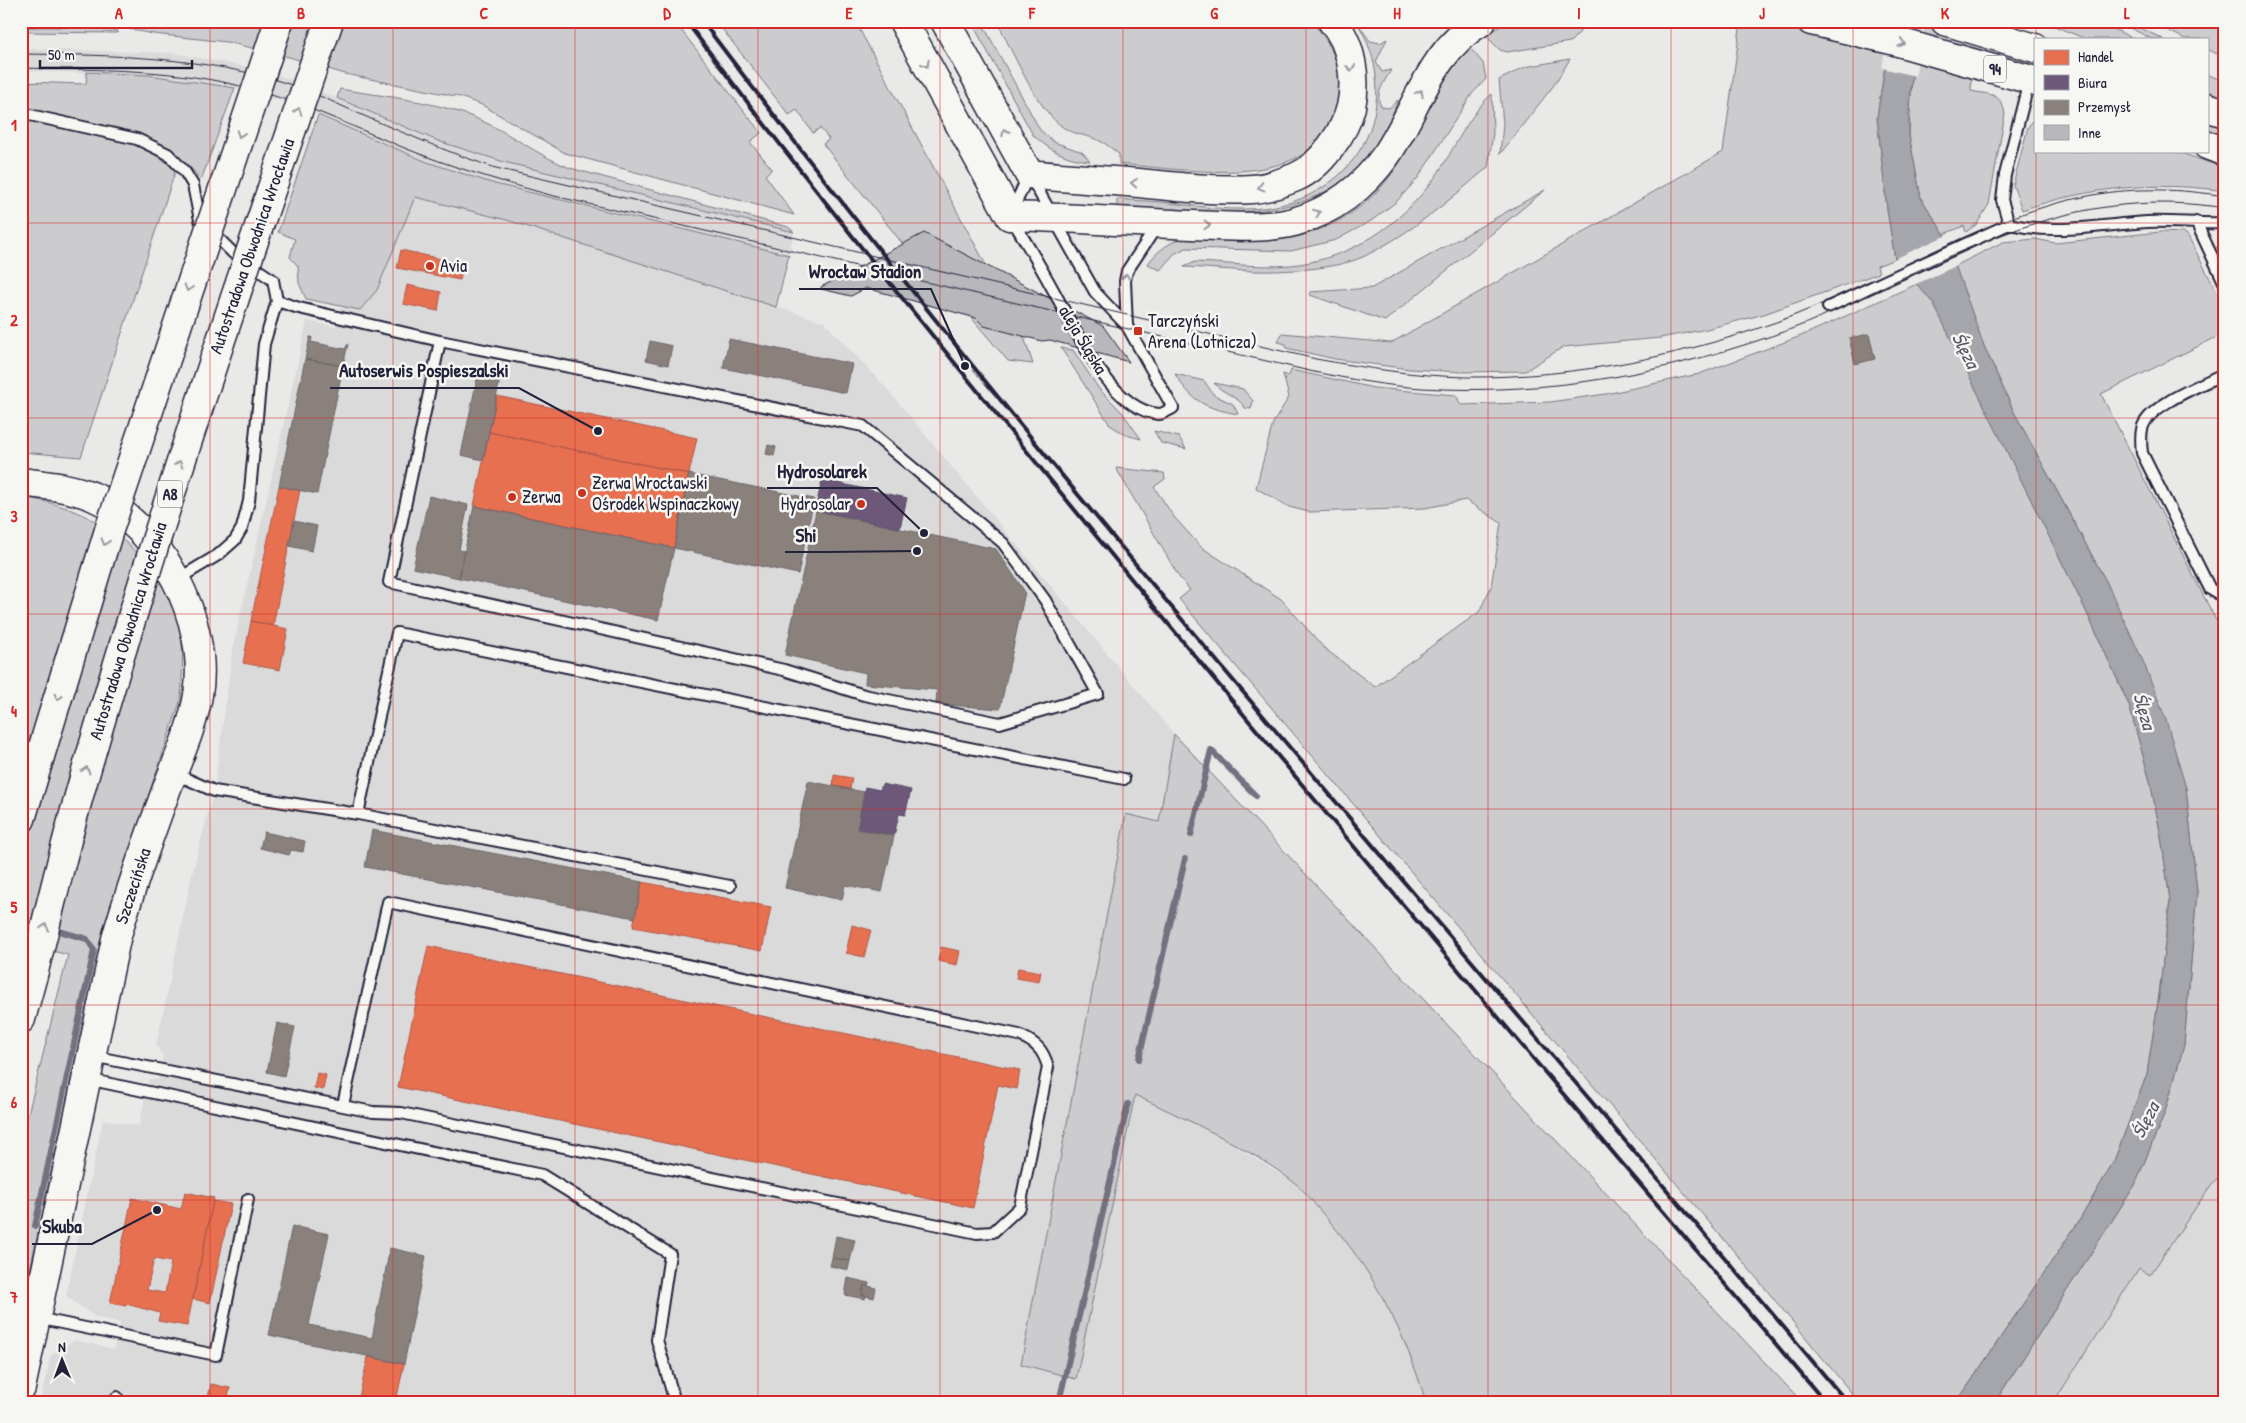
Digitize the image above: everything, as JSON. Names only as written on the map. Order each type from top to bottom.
[{"type":"main road","points":[[21,819],[112,520],[279,21]]},
{"type":"main road","name":"Autostradowa Obwodnica Wrocławia","points":[[21,1019],[81,786],[167,503],[223,330],[329,21]]},
{"type":"main road","name":"aleja Śląska","points":[[903,21],[1010,216]]},
{"type":"main road","name":"aleja Śląska","points":[[945,21],[1029,174]]},
{"type":"main road","points":[[1029,174],[1183,188],[1254,189],[1298,176],[1320,159],[1340,137],[1354,94],[1351,61],[1339,31],[1332,21]]},
{"type":"main road","points":[[1010,216],[1159,224],[1270,226],[1294,222],[1329,208],[1352,193],[1377,168],[1390,149],[1432,71],[1444,53],[1467,30],[1482,21]]},
{"type":"main road","name":"94","points":[[1811,21],[1854,30],[2032,80]]},
{"type":"main road","name":"94","points":[[1953,23],[2034,48]]},
{"type":"main road","points":[[2208,107],[2225,113]]},
{"type":"main road","points":[[2208,145],[2225,152]]},
{"type":"main road","name":"Szczecińska","points":[[21,482],[55,486],[91,496],[110,506],[134,525],[155,548],[177,579],[194,625],[199,666],[198,694],[194,710],[131,885],[116,939],[21,1388]]},
{"type":"lane","points":[[2009,224],[2002,200],[2005,175],[2032,80]]},
{"type":"lane","points":[[21,113],[137,139],[168,154],[185,172],[193,185],[200,220],[234,252],[273,280],[277,301],[264,344],[249,501],[242,528],[235,540],[218,555],[177,579]]},
{"type":"lane","points":[[1010,216],[1029,174]]},
{"type":"lane","name":"aleja Śląska","points":[[1010,216],[1091,358],[1111,385],[1128,400],[1145,411],[1161,414],[1173,408],[1127,326],[1095,292],[1029,174]]},
{"type":"lane","points":[[2196,222],[2225,284]]},
{"type":"lane","points":[[1828,307],[2009,224],[2034,229],[2065,230],[2119,224],[2225,223]]},
{"type":"lane","points":[[1127,326],[1125,281],[1127,271],[1159,224]]},
{"type":"lane","points":[[277,301],[299,308],[440,341],[863,426],[1003,543],[1045,600],[1098,694],[1000,723],[864,695],[784,670],[389,582],[440,341]]},
{"type":"lane","points":[[2225,373],[2160,406],[2143,425],[2141,436],[2142,453],[2210,589],[2225,598]]},
{"type":"lane","points":[[358,814],[397,633],[1124,779]]},
{"type":"lane","points":[[172,775],[187,778],[214,791],[358,814],[730,886]]},
{"type":"lane","points":[[88,1067],[343,1105],[373,1112],[401,1113],[977,1233],[993,1232],[1020,1207],[1048,1067],[1044,1054],[1037,1044],[1019,1035],[388,902],[343,1105]]},
{"type":"lane","points":[[88,1067],[542,1175],[670,1254],[657,1340],[675,1402]]},
{"type":"lane","points":[[36,1318],[216,1355],[248,1199]]},
{"type":"shaded area","points":[[90,21],[674,21],[761,133],[750,142],[772,169],[765,175],[794,215],[565,153],[482,105],[460,97],[345,74],[289,57],[227,42],[153,34]]},
{"type":"shaded area","points":[[716,21],[855,21],[1023,334],[1033,364],[1008,361],[970,316],[958,313],[823,144],[829,139],[820,128],[813,133],[797,110],[789,115]]},
{"type":"shaded area","points":[[971,21],[981,21],[1040,130],[1054,142],[1082,152],[1090,161],[1059,153],[1046,146],[1033,135]]},
{"type":"shaded area","points":[[997,21],[1311,21],[1325,39],[1335,59],[1340,80],[1338,104],[1326,133],[1305,153],[1278,165],[1246,170],[1213,171],[1179,170],[1119,164],[1119,154],[1108,145],[1064,128],[1044,108],[1026,79]]},
{"type":"shaded area","points":[[1356,21],[1370,41],[1380,43],[1387,39],[1376,62],[1382,72],[1391,70],[1381,88],[1379,98],[1382,107],[1389,108],[1398,100],[1377,144],[1350,175],[1318,195],[1283,207],[1244,212],[1202,212],[1117,207],[1117,199],[1221,208],[1261,208],[1281,205],[1300,199],[1319,190],[1337,177],[1363,146],[1372,123],[1377,97],[1377,84],[1372,58],[1363,33]]},
{"type":"shaded area","points":[[1508,21],[1582,21],[1580,32],[1570,42],[1507,52],[1500,50],[1486,36]]},
{"type":"shaded area","points":[[1741,21],[1892,21],[1877,117],[1887,209],[1895,259],[1877,266],[1879,273],[1764,314],[1707,329],[1660,338],[1563,347],[1525,371],[1462,372],[1409,369],[1335,359],[1286,348],[1286,344],[1278,342],[1282,333],[1391,343],[1723,152]]},
{"type":"shaded area","points":[[1924,21],[1975,21],[1974,45],[2034,63],[2034,67],[1973,48],[1971,91],[1993,95],[2000,101],[2005,114],[1989,204],[1977,224],[1966,232],[1964,226],[1944,234],[1921,198],[1909,135],[1912,76]]},
{"type":"shaded area","points":[[2042,21],[2098,21],[2132,38],[2084,38]]},
{"type":"shaded area","points":[[2116,21],[2126,21],[2161,38],[2150,38]]},
{"type":"shaded area","points":[[2149,21],[2205,21],[2225,31],[2225,58],[2208,50],[2208,38],[2183,38]]},
{"type":"shaded area","points":[[2205,21],[2225,21],[2225,31]]},
{"type":"shaded area","points":[[21,27],[82,27],[118,31],[118,33],[21,32]]},
{"type":"shaded area","points":[[1470,48],[1483,63],[1486,79],[1472,94],[1418,178],[1396,202],[1371,221],[1336,240],[1291,251],[1186,248],[1174,254],[1160,270],[1148,264],[1154,256],[1177,240],[1188,238],[1248,241],[1285,239],[1321,229],[1341,220],[1373,196],[1398,166],[1446,78]]},
{"type":"shaded area","points":[[21,49],[173,53],[258,69],[293,80],[438,141],[504,162],[794,232],[789,255],[495,184],[427,162],[325,117],[284,102],[235,88],[149,75],[21,71]]},
{"type":"shaded area","points":[[1570,59],[1554,85],[1500,154],[1503,124],[1499,80],[1525,67]]},
{"type":"shaded area","points":[[87,72],[149,75],[235,88],[201,180],[184,161],[164,147],[142,137],[95,123],[21,108],[21,82],[86,84]]},
{"type":"shaded area","points":[[2208,74],[2225,82],[2225,99],[2208,92]]},
{"type":"shaded area","points":[[340,89],[412,100],[465,114],[482,121],[548,158],[570,168],[788,227],[794,232],[504,162],[438,141],[337,98]]},
{"type":"shaded area","points":[[1492,94],[1493,133],[1488,167],[1430,215],[1382,247],[1355,260],[1309,269],[1264,271],[1184,267],[1195,262],[1267,266],[1291,265],[1334,255],[1373,237],[1407,210],[1422,194],[1442,167],[1484,101]]},
{"type":"shaded area","points":[[318,115],[427,162],[495,184],[789,255],[776,307],[507,220],[415,197],[377,290],[360,310],[306,299],[299,283],[298,266],[290,257],[295,239],[278,232]]},
{"type":"shaded area","points":[[21,119],[141,145],[176,169],[81,457],[21,452]]},
{"type":"shaded area","points":[[2034,119],[2034,152],[2178,152],[2225,168],[2225,191],[2173,187],[2122,188],[2072,196],[2022,210],[2013,185],[2028,127]]},
{"type":"shaded area","points":[[2208,121],[2225,127],[2225,138],[2208,130]]},
{"type":"shaded area","points":[[372,186],[507,220],[824,322],[888,390],[1174,734],[1159,822],[1126,815],[1021,1364],[1076,1379],[1135,1095],[1213,1132],[1296,1184],[1339,1232],[1371,1276],[1395,1318],[1415,1366],[1426,1402],[40,1402],[51,1355],[75,1340],[114,1349],[120,1323],[95,1317],[66,1296],[103,1119],[139,1126],[149,1079],[158,1079],[163,1056],[156,1046],[193,870],[214,791],[233,647],[307,321],[336,327],[340,309],[343,308]]},
{"type":"shaded area","points":[[1545,190],[1385,321],[1310,295],[1310,292],[1372,288]]},
{"type":"shaded area","points":[[2160,232],[2185,233],[2188,236],[2225,308],[2225,333],[2101,394],[2225,638],[2225,1170],[2211,1185],[2150,1275],[2139,1268],[2054,1402],[1995,1402],[2135,1185],[2165,1112],[2184,1045],[2197,891],[2186,788],[2107,583],[2015,414],[1984,346],[1955,266],[2003,242],[2035,239],[2055,243]]},
{"type":"shaded area","points":[[2225,235],[2225,266],[2218,250],[2218,236]]},
{"type":"shaded area","points":[[1917,284],[1933,303],[1958,351],[2086,611],[2129,705],[2150,781],[2161,836],[2170,900],[2159,995],[2147,1074],[2114,1161],[2079,1221],[1957,1402],[1859,1402],[1749,1269],[1179,599],[1190,590],[1179,577],[1116,468],[1164,473],[1165,479],[1154,487],[1174,517],[1201,547],[1281,599],[1324,648],[1375,687],[1479,612],[1491,587],[1501,523],[1466,500],[1425,508],[1309,512],[1289,507],[1256,488],[1273,423],[1289,397],[1283,374],[1289,376],[1291,370],[1374,388],[1456,395],[1461,405],[1550,402],[1606,394],[1699,374],[1801,336]]},
{"type":"shaded area","points":[[1061,348],[1073,350],[1099,389],[1122,412],[1141,439],[1126,435],[1110,425]]},
{"type":"shaded area","points":[[1175,374],[1204,381],[1214,395],[1233,404],[1238,414],[1201,403],[1188,392]]},
{"type":"shaded area","points":[[1214,383],[1243,389],[1253,401],[1251,409],[1245,408],[1238,400]]},
{"type":"shaded area","points":[[1154,431],[1179,437],[1186,449],[1161,443]]},
{"type":"shaded area","points":[[21,497],[49,502],[100,524],[123,540],[144,560],[160,582],[173,607],[181,635],[183,659],[181,699],[117,890],[96,963],[21,1312],[21,1142],[68,955],[21,943]]},
{"type":"shaded area","points":[[1174,734],[1802,1402],[1426,1402],[1408,1351],[1372,1279],[1341,1235],[1302,1190],[1277,1170],[1238,1146],[1135,1095],[1076,1379],[1021,1364],[1126,814],[1159,822]]},
{"type":"shaded area","points":[[2225,1150],[2225,1402],[2054,1402],[2139,1268]]},
{"type":"water","name":"Ślęza","points":[[1892,21],[1924,21],[1912,76],[1909,114],[1909,135],[1921,198],[1944,234],[1984,346],[2015,414],[2107,583],[2143,661],[2166,720],[2186,788],[2197,891],[2184,1045],[2165,1112],[2135,1185],[1995,1402],[1957,1402],[2079,1221],[2114,1161],[2147,1074],[2159,995],[2170,900],[2161,836],[2150,781],[2129,705],[2086,611],[1933,303],[1895,259],[1887,209],[1877,117]]},
{"type":"pier","points":[[1890,21],[1926,21],[1915,76],[1882,68]]},
{"type":"pier","points":[[1947,235],[1958,265],[1914,285],[1892,260]]},
{"type":"building: Handel","name":"Avia","points":[[401,250],[464,264],[460,280],[397,268]]},
{"type":"building: Handel","points":[[407,285],[441,292],[438,311],[403,304]]},
{"type":"building: Handel","points":[[497,396],[697,438],[689,474],[489,432]]},
{"type":"building: Handel","points":[[489,432],[689,474],[674,548],[474,506]]},
{"type":"building: Handel","points":[[279,486],[300,490],[273,626],[251,621]]},
{"type":"building: Handel","points":[[251,621],[288,629],[280,670],[243,663]]},
{"type":"building: Handel","points":[[834,775],[852,778],[850,789],[833,786]]},
{"type":"building: Handel","points":[[642,882],[771,907],[762,951],[633,927]]},
{"type":"building: Handel","points":[[852,925],[871,930],[864,957],[846,953]]},
{"type":"building: Handel","points":[[428,946],[1020,1070],[1017,1089],[998,1085],[973,1208],[398,1087]]},
{"type":"building: Handel","points":[[941,947],[960,951],[957,965],[938,961]]},
{"type":"building: Handel","points":[[1018,968],[1041,972],[1039,982],[1016,978]]},
{"type":"building: Handel","points":[[317,1073],[326,1075],[323,1090],[314,1088]]},
{"type":"building: Handel","points":[[185,1192],[214,1198],[187,1326],[158,1321],[160,1313],[126,1304],[126,1306],[110,1303],[132,1198],[181,1209]],"holes":[[[154,1259],[171,1262],[165,1293],[147,1290]]]},
{"type":"building: Handel","points":[[213,1201],[231,1204],[210,1303],[193,1299]]},
{"type":"building: Handel","points":[[368,1357],[404,1364],[396,1402],[358,1402]]},
{"type":"building: Handel","points":[[211,1384],[230,1388],[227,1402],[207,1402]]},
{"type":"building: Biura","name":"Hydrosolar","points":[[823,476],[834,478],[833,482],[907,498],[900,528],[815,510]]},
{"type":"building: Biura","points":[[882,784],[911,790],[905,815],[899,814],[894,836],[857,829],[865,787],[880,790]]},
{"type":"building: Przemysł","points":[[1869,334],[1875,359],[1855,364],[1849,338]]},
{"type":"building: Przemysł","points":[[310,337],[312,337],[311,342],[345,349],[348,344],[343,366],[305,359]]},
{"type":"building: Przemysł","points":[[729,339],[852,364],[846,393],[723,368]]},
{"type":"building: Przemysł","points":[[650,341],[672,346],[668,365],[646,360]]},
{"type":"building: Przemysł","points":[[305,359],[343,366],[317,494],[279,486]]},
{"type":"building: Przemysł","points":[[478,374],[500,379],[483,460],[461,455]]},
{"type":"building: Przemysł","points":[[768,445],[776,447],[774,456],[766,454]]},
{"type":"building: Przemysł","points":[[689,474],[814,499],[798,574],[674,548]]},
{"type":"building: Przemysł","points":[[429,496],[468,505],[459,550],[465,551],[459,578],[413,568]]},
{"type":"building: Przemysł","points":[[474,506],[674,548],[658,620],[459,578]]},
{"type":"building: Przemysł","points":[[816,511],[996,549],[1025,592],[1000,709],[936,704],[937,690],[865,684],[866,673],[785,655]]},
{"type":"building: Przemysł","points":[[294,521],[317,526],[312,551],[289,546]]},
{"type":"building: Przemysł","points":[[808,781],[864,792],[857,829],[894,836],[882,892],[845,885],[842,900],[785,888]]},
{"type":"building: Przemysł","points":[[372,830],[642,882],[635,918],[365,867]]},
{"type":"building: Przemysł","points":[[264,832],[305,841],[303,852],[291,850],[289,855],[260,848]]},
{"type":"building: Przemysł","points":[[277,1023],[295,1027],[284,1076],[267,1072]]},
{"type":"building: Przemysł","points":[[292,1226],[329,1234],[309,1325],[372,1338],[390,1248],[426,1256],[404,1364],[269,1335]]},
{"type":"building: Przemysł","points":[[836,1236],[855,1240],[850,1261],[832,1258]]},
{"type":"building: Przemysł","points":[[832,1258],[850,1261],[848,1270],[830,1266]]},
{"type":"building: Przemysł","points":[[848,1278],[869,1283],[868,1286],[864,1285],[862,1295],[866,1296],[865,1299],[845,1295]]},
{"type":"building: Przemysł","points":[[864,1285],[876,1288],[874,1298],[862,1295]]},
{"type":"building: Inne","points":[[23,23],[35,23],[35,26],[22,26]]},
{"type":"building: Inne","points":[[924,233],[1103,326],[1129,362],[1050,340],[1042,341],[984,326],[976,318],[866,288],[851,296],[821,289],[821,287]]},
{"type":"waterway","points":[[1191,835],[1211,750],[1256,796]]},
{"type":"waterway","points":[[1139,1059],[1185,859]]},
{"type":"waterway","points":[[21,921],[39,926]]},
{"type":"waterway","points":[[35,1226],[94,950],[87,939],[52,929]]},
{"type":"waterway","points":[[1059,1402],[1128,1104]]},
{"type":"tram line","points":[[21,54],[158,59],[225,68],[259,75],[321,96],[432,144],[496,168],[1316,359],[1428,375],[1466,377],[1550,373],[1633,361],[1674,352],[1715,342],[1795,315],[1978,231],[2054,204],[2109,192],[2142,190],[2175,190],[2225,196]]},
{"type":"tram line","points":[[21,68],[183,75],[236,85],[279,97],[439,161],[550,195],[1314,372],[1354,380],[1422,388],[1470,390],[1517,388],[1611,378],[1657,368],[1749,344],[1794,328],[1971,247],[2011,231],[2051,219],[2092,209],[2134,204],[2178,203],[2225,208]]},
{"type":"railway","points":[[686,21],[777,141],[871,259],[1155,608],[1825,1402]]},
{"type":"railway","points":[[702,21],[839,199],[1121,547],[1265,719],[1847,1402]]},
{"type":"place","name":"Avia","points":[[430,266]]},
{"type":"place","name":"Tarczyński Arena (Lotnicza)","points":[[1138,331]]},
{"type":"place","name":"Wrocław Stadion","points":[[965,366]]},
{"type":"place","name":"Autoserwis Pospieszalski","points":[[598,431]]},
{"type":"place","name":"Zerwa Wrocławski Ośrodek Wspinaczkowy","points":[[582,493]]},
{"type":"place","name":"Zerwa","points":[[512,497]]},
{"type":"place","name":"Hydrosolar","points":[[861,504]]},
{"type":"place","name":"Hydrosolarek","points":[[924,533]]},
{"type":"place","name":"Shi","points":[[917,551]]},
{"type":"place","name":"Skuba","points":[[157,1210]]}]
